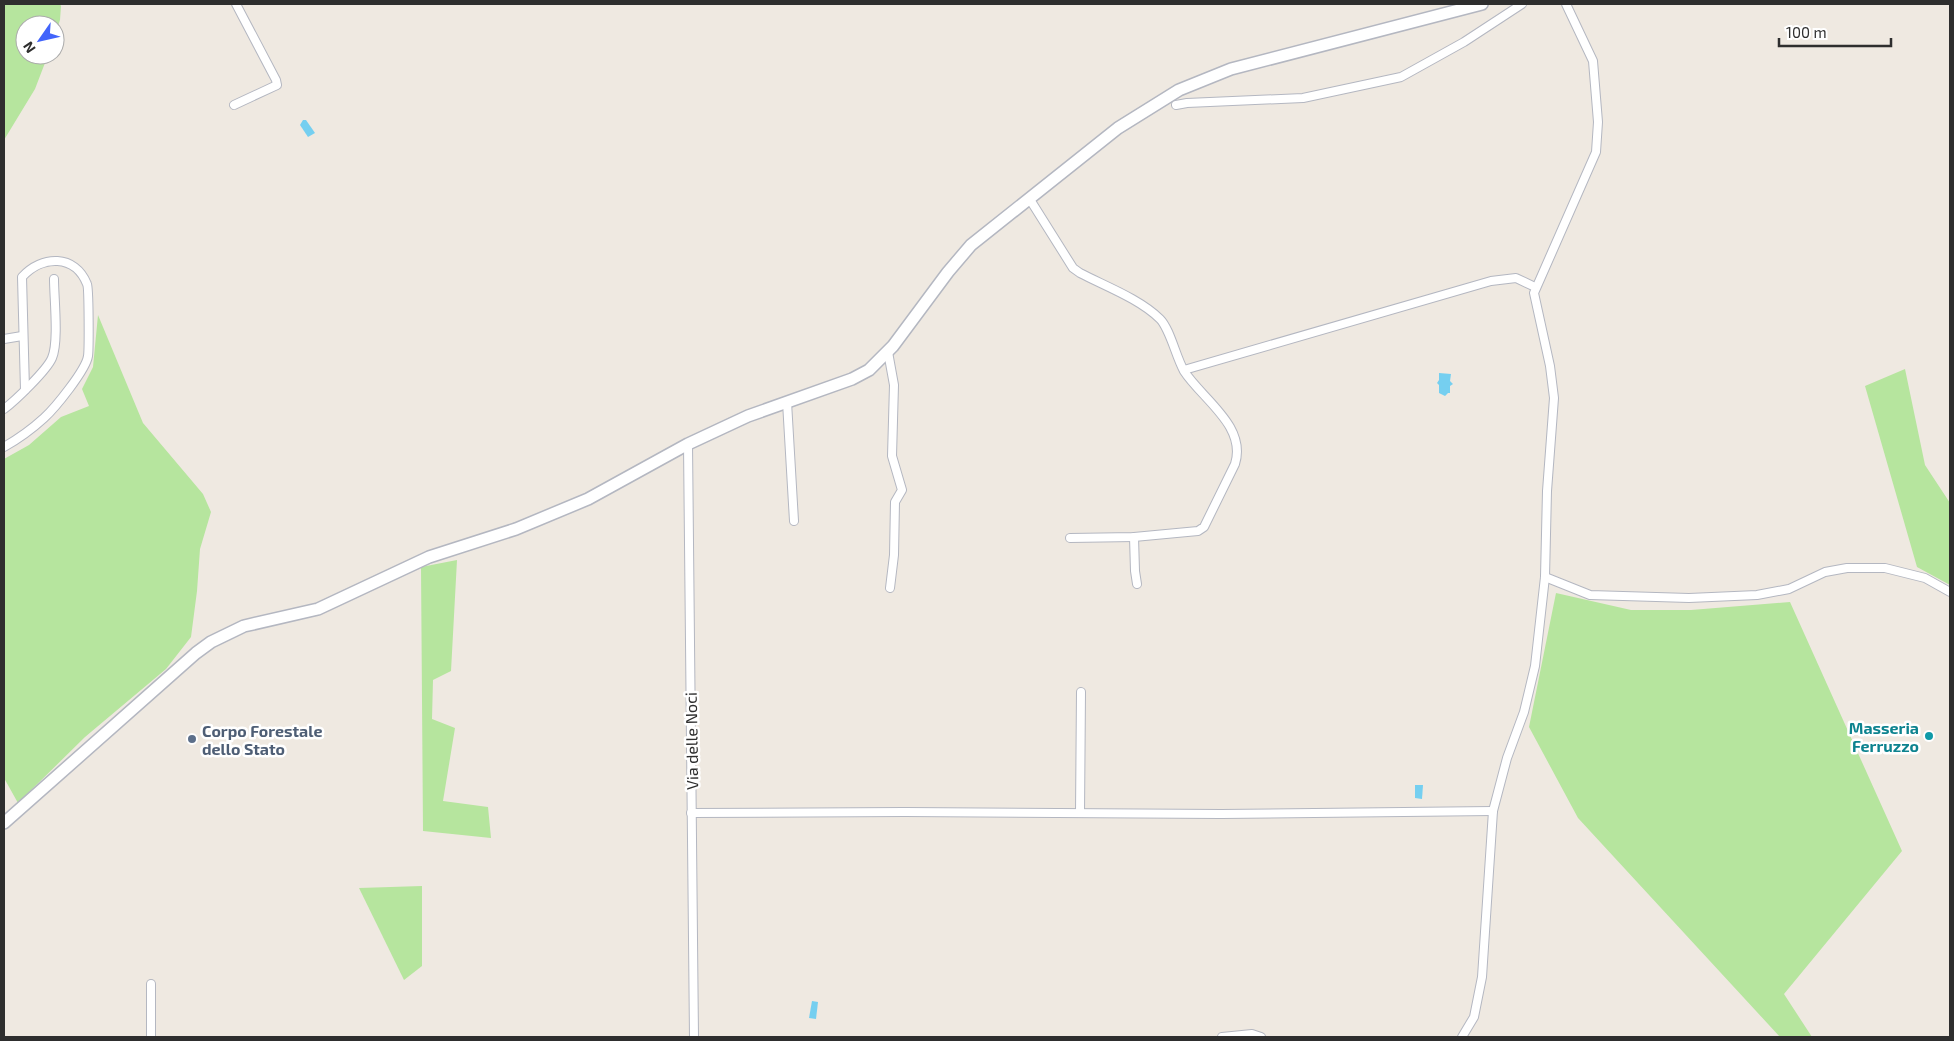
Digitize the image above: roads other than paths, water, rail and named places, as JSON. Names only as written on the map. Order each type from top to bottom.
[{"type":"main road","points":[[4,823],[89,746],[211,642],[244,626],[318,608],[429,557],[516,528],[588,499],[688,444],[748,416],[852,379],[869,370],[888,352],[971,245],[1118,128],[1179,90],[1231,68],[1482,4]]},
{"type":"street","points":[[234,105],[277,85],[236,4]]},
{"type":"street","points":[[1176,106],[1187,103],[1303,98],[1401,77],[1464,42],[1522,4]]},
{"type":"street","points":[[1462,1037],[1474,1017],[1482,977],[1493,811],[1507,758],[1524,712],[1534,666],[1545,577],[1554,398],[1550,366],[1534,293],[1596,152],[1598,122],[1593,61],[1566,4]]},
{"type":"street","points":[[1179,90],[1187,103]]},
{"type":"street","points":[[1029,198],[1073,268],[1145,306],[1161,320],[1184,370],[1228,424],[1238,443],[1238,455],[1204,527],[1198,531],[1134,537],[1070,538]]},
{"type":"street","points":[[4,447],[19,438],[45,417],[78,377],[88,358],[88,285],[76,268],[61,261],[47,261],[30,268],[22,277],[22,336],[25,390]]},
{"type":"street","points":[[1184,370],[1491,280],[1516,278],[1536,287]]},
{"type":"street","points":[[4,408],[25,390],[52,358],[55,337],[54,279]]},
{"type":"street","points":[[4,339],[22,336]]},
{"type":"street","points":[[888,352],[894,385],[892,456],[902,490],[895,502],[894,508],[894,555],[890,588]]},
{"type":"street","points":[[787,402],[794,522]]},
{"type":"street","name":"Via delle Noci","points":[[688,444],[694,1037]]},
{"type":"street","points":[[1134,537],[1137,584]]},
{"type":"street","points":[[1545,577],[1590,595],[1689,598],[1757,595],[1789,588],[1824,572],[1847,568],[1885,568],[1925,578],[1950,592]]},
{"type":"street","points":[[1080,813],[1081,692]]},
{"type":"street","points":[[691,813],[1221,814],[1493,811]]},
{"type":"street","points":[[151,984],[151,1037]]},
{"type":"street","points":[[1222,1037],[1252,1034],[1261,1037]]},
{"type":"water","points":[[303,120],[306,120],[315,133],[308,137],[300,125]]},
{"type":"water","points":[[1439,373],[1451,374],[1450,381],[1453,384],[1450,386],[1450,393],[1445,396],[1439,393],[1439,385],[1437,383]]},
{"type":"water","points":[[1415,785],[1423,785],[1422,799],[1415,798]]},
{"type":"water","points":[[812,1001],[818,1002],[816,1019],[809,1018]]},
{"type":"place","name":"Masseria Ferruzzo","points":[[1929,736]]},
{"type":"place","name":"Corpo Forestale dello Stato","points":[[192,739]]}]
